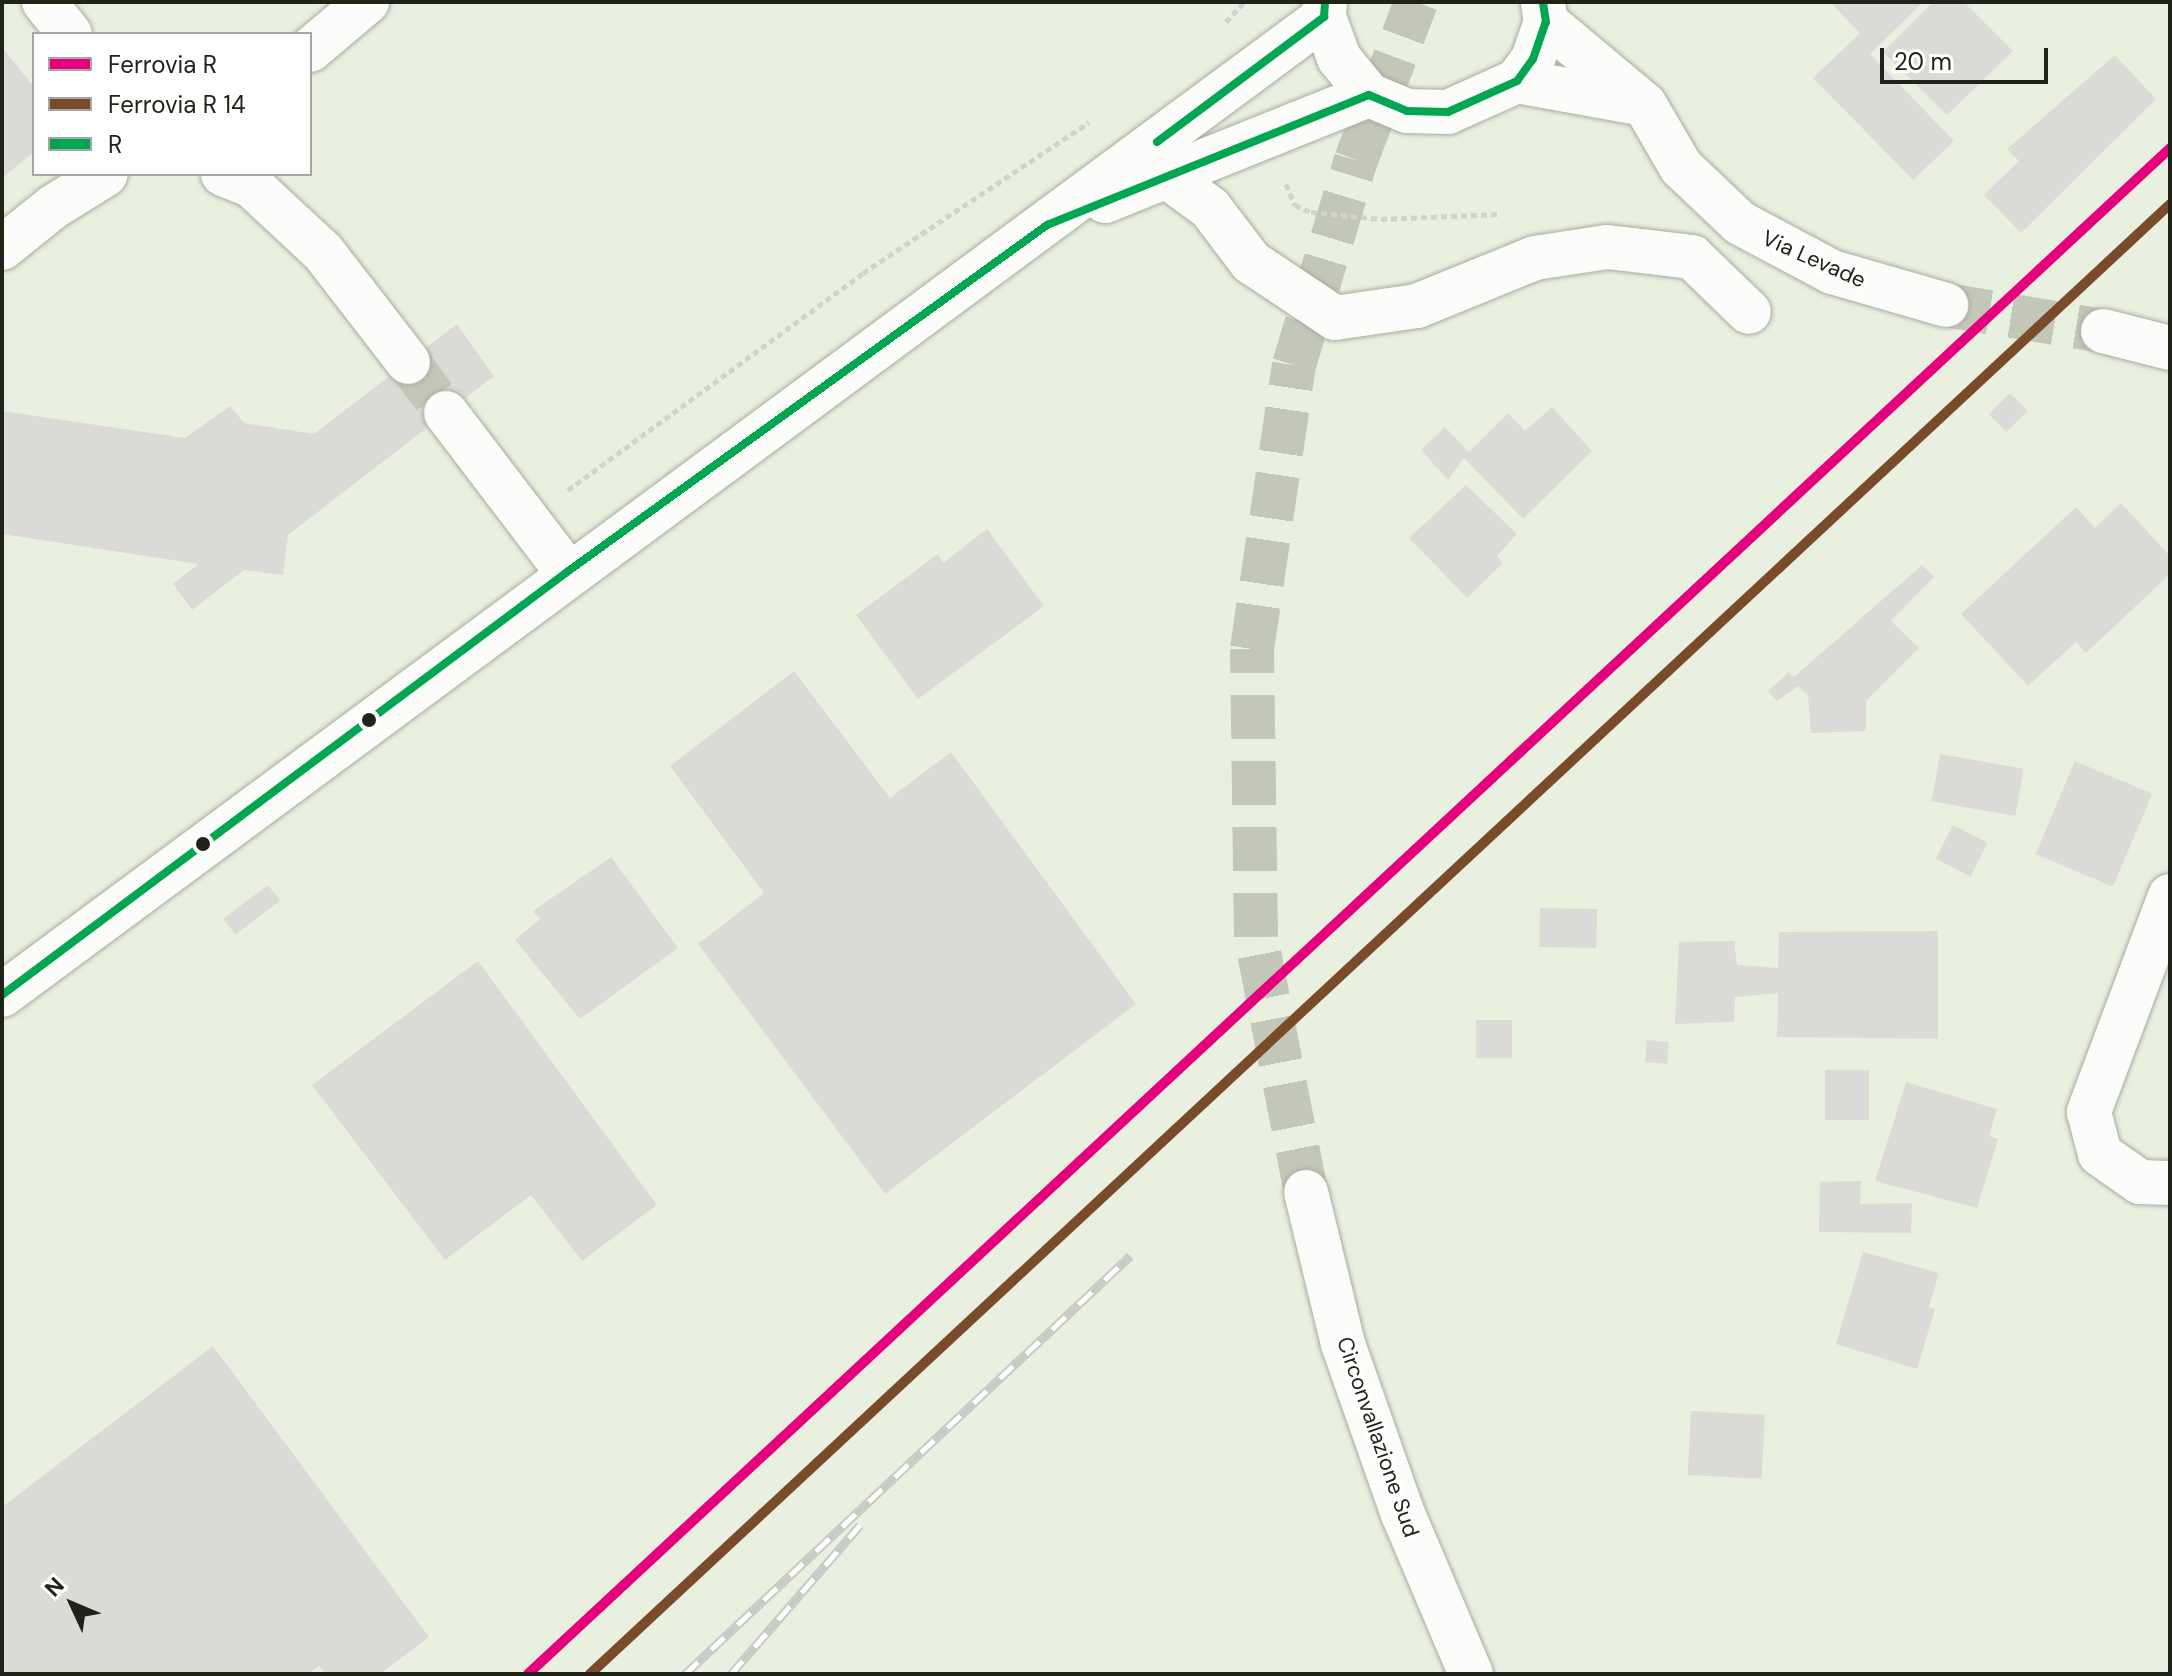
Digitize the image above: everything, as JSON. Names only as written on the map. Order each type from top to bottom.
[{"type":"main road","points":[[44,2],[68,32]]},
{"type":"main road","points":[[312,48],[367,2]]},
{"type":"main road","points":[[2,995],[567,572],[1047,225],[1325,10],[1339,58],[1369,95],[1407,111],[1448,112],[1517,81],[1533,59],[1545,12]]},
{"type":"main road","name":"Via Levade","points":[[1545,12],[1645,105],[1681,167],[1750,230],[1832,272],[1946,305]]},
{"type":"main road","points":[[1517,81],[1645,105]]},
{"type":"main road","points":[[1047,225],[1369,95]]},
{"type":"main road","points":[[2,248],[53,207],[103,176]]},
{"type":"main road","points":[[228,176],[252,186],[323,252],[408,362]]},
{"type":"main road","points":[[1166,176],[1210,208],[1251,262],[1335,318],[1417,306],[1535,258],[1607,247],[1692,257],[1749,312]]},
{"type":"main road","points":[[2103,331],[2170,348]]},
{"type":"main road","points":[[446,413],[567,572]]},
{"type":"main road","points":[[2170,896],[2089,1112],[2100,1154],[2140,1182],[2170,1183]]},
{"type":"main road","name":"Circonvallazione Sud","points":[[1306,1192],[1348,1358],[1403,1514],[1471,1674]]},
{"type":"path","points":[[1223,24],[1244,2]]},
{"type":"path","points":[[527,520],[863,273],[1098,116]]},
{"type":"building","points":[[1830,2],[1923,2],[1870,54],[1954,141],[1913,180],[1813,78],[1860,33]]},
{"type":"building","points":[[1933,2],[1964,2],[2013,51],[1947,115],[1883,52]]},
{"type":"building","points":[[2,47],[32,84],[32,154],[2,178]]},
{"type":"building","points":[[2115,55],[2156,99],[2021,233],[1984,195],[2019,161],[2007,149]]},
{"type":"building","points":[[457,324],[494,376],[288,535],[283,575],[244,570],[192,610],[173,584],[198,564],[2,534],[2,411],[185,438],[230,406],[244,423],[314,434]]},
{"type":"building","points":[[2010,393],[2028,411],[2006,432],[1989,414]]},
{"type":"building","points":[[1552,407],[1592,451],[1523,519],[1464,458],[1448,480],[1421,450],[1445,427],[1469,452],[1508,413],[1525,431]]},
{"type":"building","points":[[1466,485],[1517,534],[1497,556],[1503,563],[1467,598],[1409,538]]},
{"type":"building","points":[[2121,503],[2170,556],[2170,574],[2086,653],[2076,642],[2028,686],[1961,614],[2076,507],[2095,528]]},
{"type":"building","points":[[987,529],[1044,606],[918,699],[856,615],[938,554],[943,563]]},
{"type":"building","points":[[1922,565],[1934,577],[1891,621],[1919,648],[1866,701],[1866,731],[1811,733],[1808,696],[1798,686],[1777,701],[1768,691],[1789,672],[1794,677]]},
{"type":"building","points":[[794,671],[890,798],[951,752],[1136,1004],[885,1194],[698,944],[764,893],[670,766]]},
{"type":"building","points":[[1940,754],[2024,769],[2015,816],[1932,801]]},
{"type":"building","points":[[2075,761],[2152,794],[2113,887],[2036,854]]},
{"type":"building","points":[[1953,825],[1988,843],[1970,877],[1936,859]]},
{"type":"building","points":[[611,857],[678,948],[580,1019],[515,940],[540,919],[533,911]]},
{"type":"building","points":[[268,885],[280,901],[235,935],[223,919]]},
{"type":"building","points":[[1540,908],[1597,909],[1596,948],[1539,947]]},
{"type":"building","points":[[1938,931],[1938,1039],[1777,1037],[1778,993],[1735,997],[1734,1022],[1675,1024],[1679,942],[1734,941],[1737,965],[1778,968],[1779,932]]},
{"type":"building","points":[[478,961],[657,1205],[582,1261],[531,1195],[445,1260],[312,1085]]},
{"type":"building","points":[[1476,1020],[1512,1020],[1512,1058],[1476,1058]]},
{"type":"building","points":[[1647,1040],[1669,1042],[1667,1064],[1645,1062]]},
{"type":"building","points":[[1825,1070],[1869,1070],[1869,1120],[1825,1120]]},
{"type":"building","points":[[1906,1082],[1997,1109],[1989,1136],[1998,1139],[1977,1208],[1875,1181]]},
{"type":"building","points":[[1861,1181],[1860,1204],[1912,1203],[1911,1233],[1819,1232],[1820,1182]]},
{"type":"building","points":[[1863,1252],[1939,1273],[1929,1307],[1935,1309],[1917,1369],[1836,1344]]},
{"type":"building","points":[[213,1346],[429,1637],[380,1674],[326,1674],[319,1666],[308,1674],[2,1674],[2,1507]]},
{"type":"building","points":[[1691,1411],[1765,1415],[1762,1479],[1688,1475]]},
{"type":"tunnel","points":[[1306,1192],[1256,937],[1252,649],[1294,365],[1356,160],[1416,2]]},
{"type":"tunnel","points":[[1946,305],[2103,331]]},
{"type":"tunnel","points":[[408,362],[446,413]]},
{"type":"railway","points":[[685,1674],[1130,1256]]},
{"type":"railway","points":[[731,1674],[860,1525]]},
{"type":"rail line","name":"R","points":[[528,1674],[2170,148]]},
{"type":"transit line","name":"R","points":[[1157,142],[1324,17],[1325,2]]},
{"type":"transit line","name":"R","points":[[2,995],[567,572],[1047,225],[1369,95],[1407,111],[1448,112],[1517,81],[1533,59],[1546,22],[1543,2]]},
{"type":"transit line","points":[[590,1674],[2170,204]]}]
